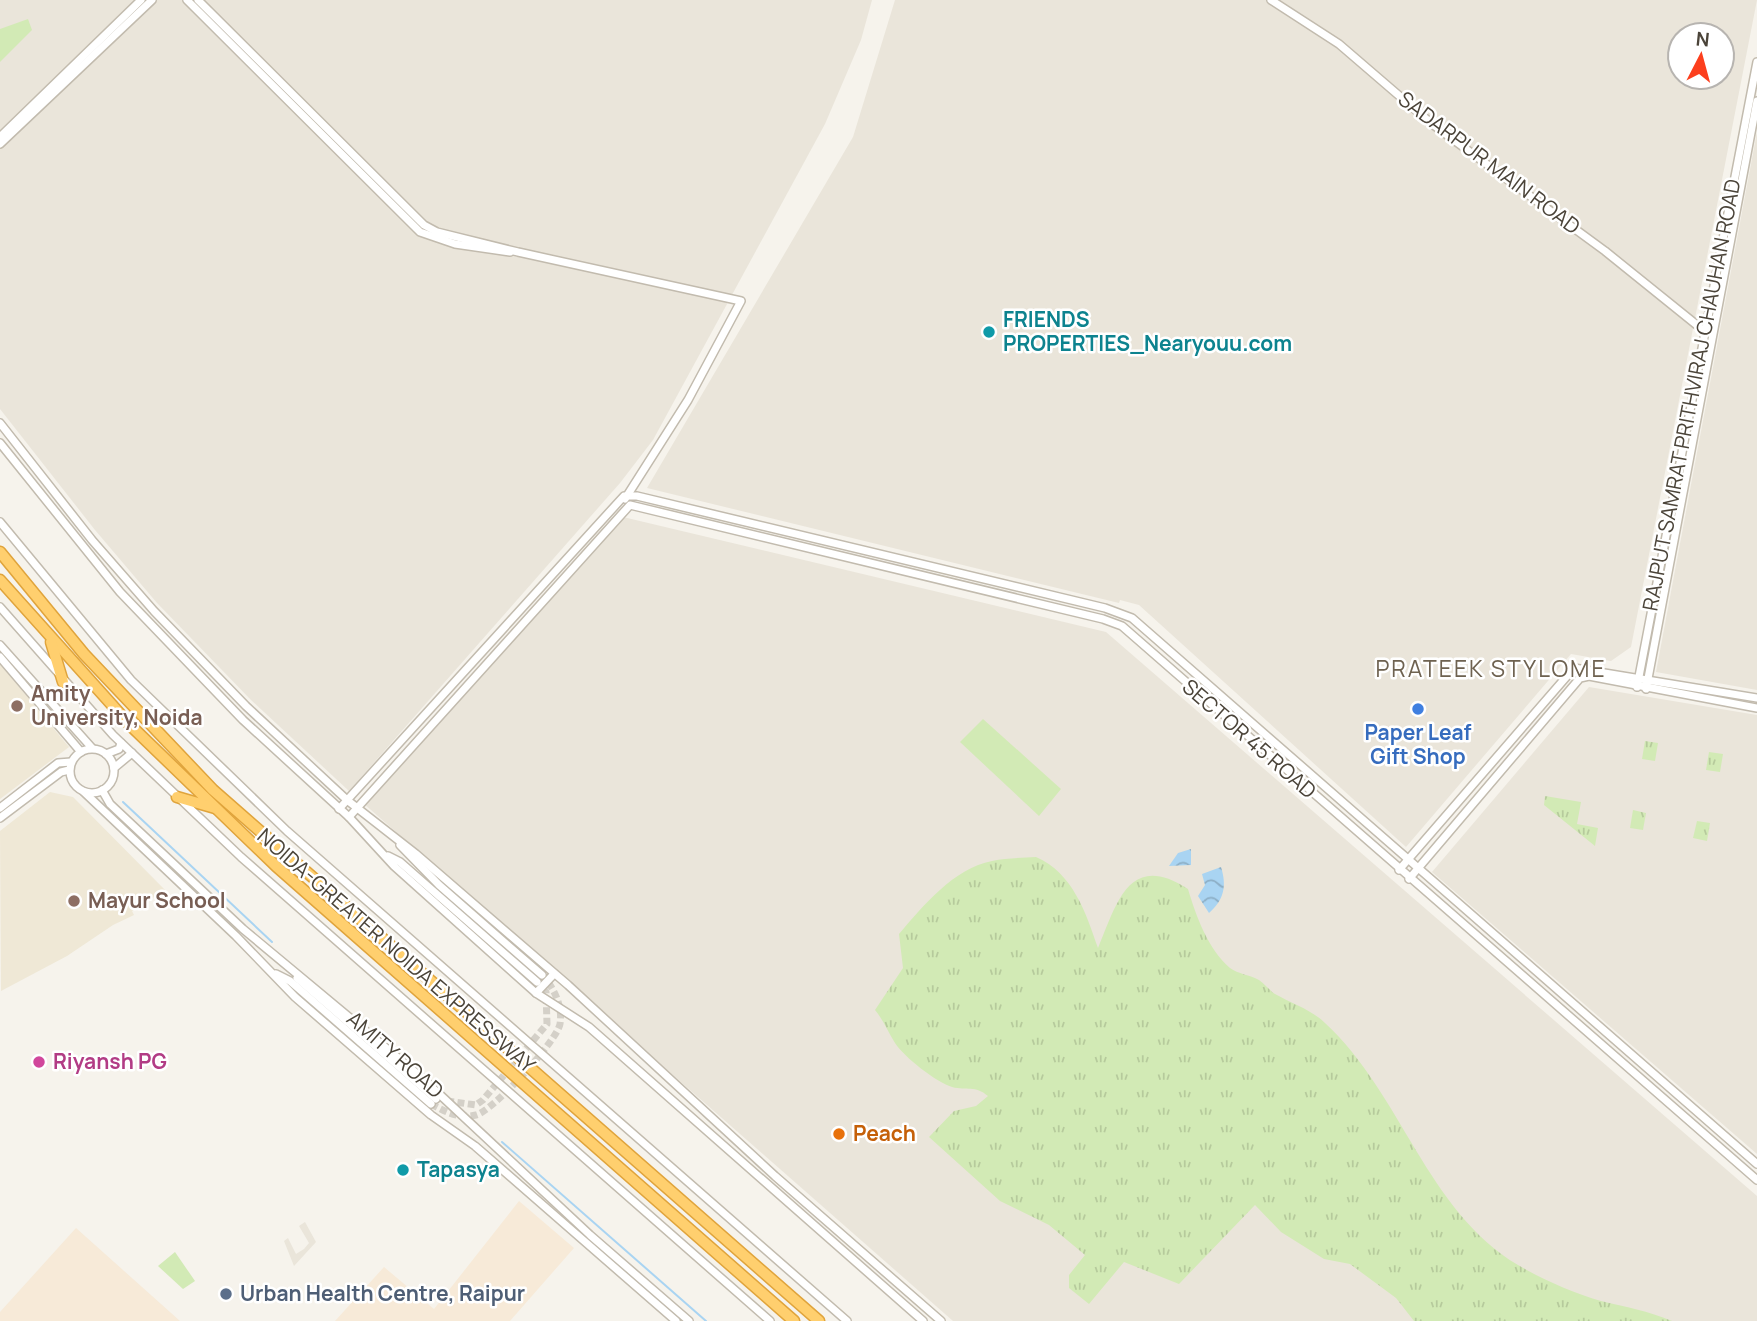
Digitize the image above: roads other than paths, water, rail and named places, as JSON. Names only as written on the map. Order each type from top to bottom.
[{"type":"highway","name":"NOIDA-GREATER NOIDA EXPRESSWAY","points":[[0,552],[84,654],[213,790],[820,1321]]},
{"type":"highway","name":"NOIDA-GREATER NOIDA EXPRESSWAY","points":[[0,580],[130,725],[276,866],[794,1321]]},
{"type":"highway","points":[[49,637],[63,682]]},
{"type":"highway","points":[[177,797],[215,808]]},
{"type":"street","points":[[0,136],[141,0]]},
{"type":"street","points":[[0,144],[152,0]]},
{"type":"street","points":[[187,0],[420,232],[455,244],[518,253]]},
{"type":"street","points":[[198,0],[424,225],[438,232],[518,253],[741,301],[666,437],[624,496],[339,809]]},
{"type":"street","name":"SADARPUR MAIN ROAD","points":[[1271,0],[1339,44],[1433,124],[1608,254],[1703,330]]},
{"type":"street","name":"RAJPUT SAMRAT PRITHVIRAJ CHAUHAN ROAD","points":[[1637,687],[1703,330],[1757,62]]},
{"type":"street","name":"RAJPUT SAMRAT PRITHVIRAJ CHAUHAN ROAD","points":[[1646,689],[1757,101]]},
{"type":"street","points":[[0,423],[86,533],[155,611],[246,706],[356,808],[554,974],[775,1176],[942,1321]]},
{"type":"street","points":[[0,443],[120,592],[243,720],[349,817],[382,854],[536,993],[589,1027],[923,1321]]},
{"type":"street","points":[[624,496],[632,502]]},
{"type":"street","points":[[624,496],[632,502]]},
{"type":"street","points":[[349,817],[632,502]]},
{"type":"street","name":"SECTOR 45 ROAD","points":[[632,502],[1124,614],[1757,1164]]},
{"type":"street","name":"SECTOR 45 ROAD","points":[[632,502],[1122,626],[1398,870],[1757,1180]]},
{"type":"street","points":[[0,522],[131,680],[277,822],[847,1321]]},
{"type":"street","points":[[0,607],[63,682],[177,797],[301,911],[770,1321]]},
{"type":"street","points":[[0,645],[92,748],[106,754],[114,768],[113,780],[102,790],[84,792],[75,786],[70,766]]},
{"type":"street","points":[[0,657],[80,752]]},
{"type":"street","points":[[1398,870],[1574,668],[1757,698]]},
{"type":"street","points":[[1409,879],[1574,682],[1589,676],[1646,689],[1757,708]]},
{"type":"street","points":[[106,754],[119,749],[121,743]]},
{"type":"street","points":[[0,818],[70,766],[80,752],[92,748]]},
{"type":"street","points":[[114,768],[132,753]]},
{"type":"street","points":[[0,808],[58,763],[70,766]]},
{"type":"street","name":"AMITY ROAD","points":[[102,790],[110,804],[177,869],[449,1101],[590,1235],[689,1321]]},
{"type":"street","name":"AMITY ROAD","points":[[84,792],[271,972],[381,1073],[431,1115],[475,1146],[676,1321]]},
{"type":"street","points":[[382,854],[400,862],[540,979],[405,854],[396,839]]},
{"type":"street","points":[[271,972],[290,981],[433,1101],[296,977],[286,963]]},
{"type":"street","points":[[536,993],[554,974]]},
{"type":"water","points":[[1191,849],[1191,865],[1169,866],[1178,853]]},
{"type":"water","points":[[1221,867],[1223,892],[1209,913],[1198,896],[1205,885],[1202,874]]},
{"type":"waterway","points":[[123,802],[272,942]]},
{"type":"waterway","points":[[502,1142],[706,1321]]},
{"type":"tunnel","points":[[431,1104],[458,1115],[476,1115],[496,1101],[537,1059],[556,1033],[561,1017],[557,998],[542,975]]},
{"type":"tunnel","points":[[447,1101],[476,1105],[483,1100],[547,1024],[546,992],[539,984]]},
{"type":"place","name":"FRIENDS PROPERTIES_Nearyouu.com","points":[[989,332]]},
{"type":"place","name":"Amity University, Noida","points":[[17,706]]},
{"type":"place","name":"Paper Leaf Gift Shop","points":[[1418,709]]},
{"type":"place","name":"Mayur School","points":[[74,901]]},
{"type":"place","name":"Riyansh PG","points":[[39,1062]]},
{"type":"place","name":"Peach","points":[[839,1134]]},
{"type":"place","name":"Tapasya","points":[[403,1170]]},
{"type":"place","name":"Urban Health Centre, Raipur","points":[[226,1294]]},
{"type":"district","name":"PRATEEK STYLOME","points":[[1491,669]]}]
